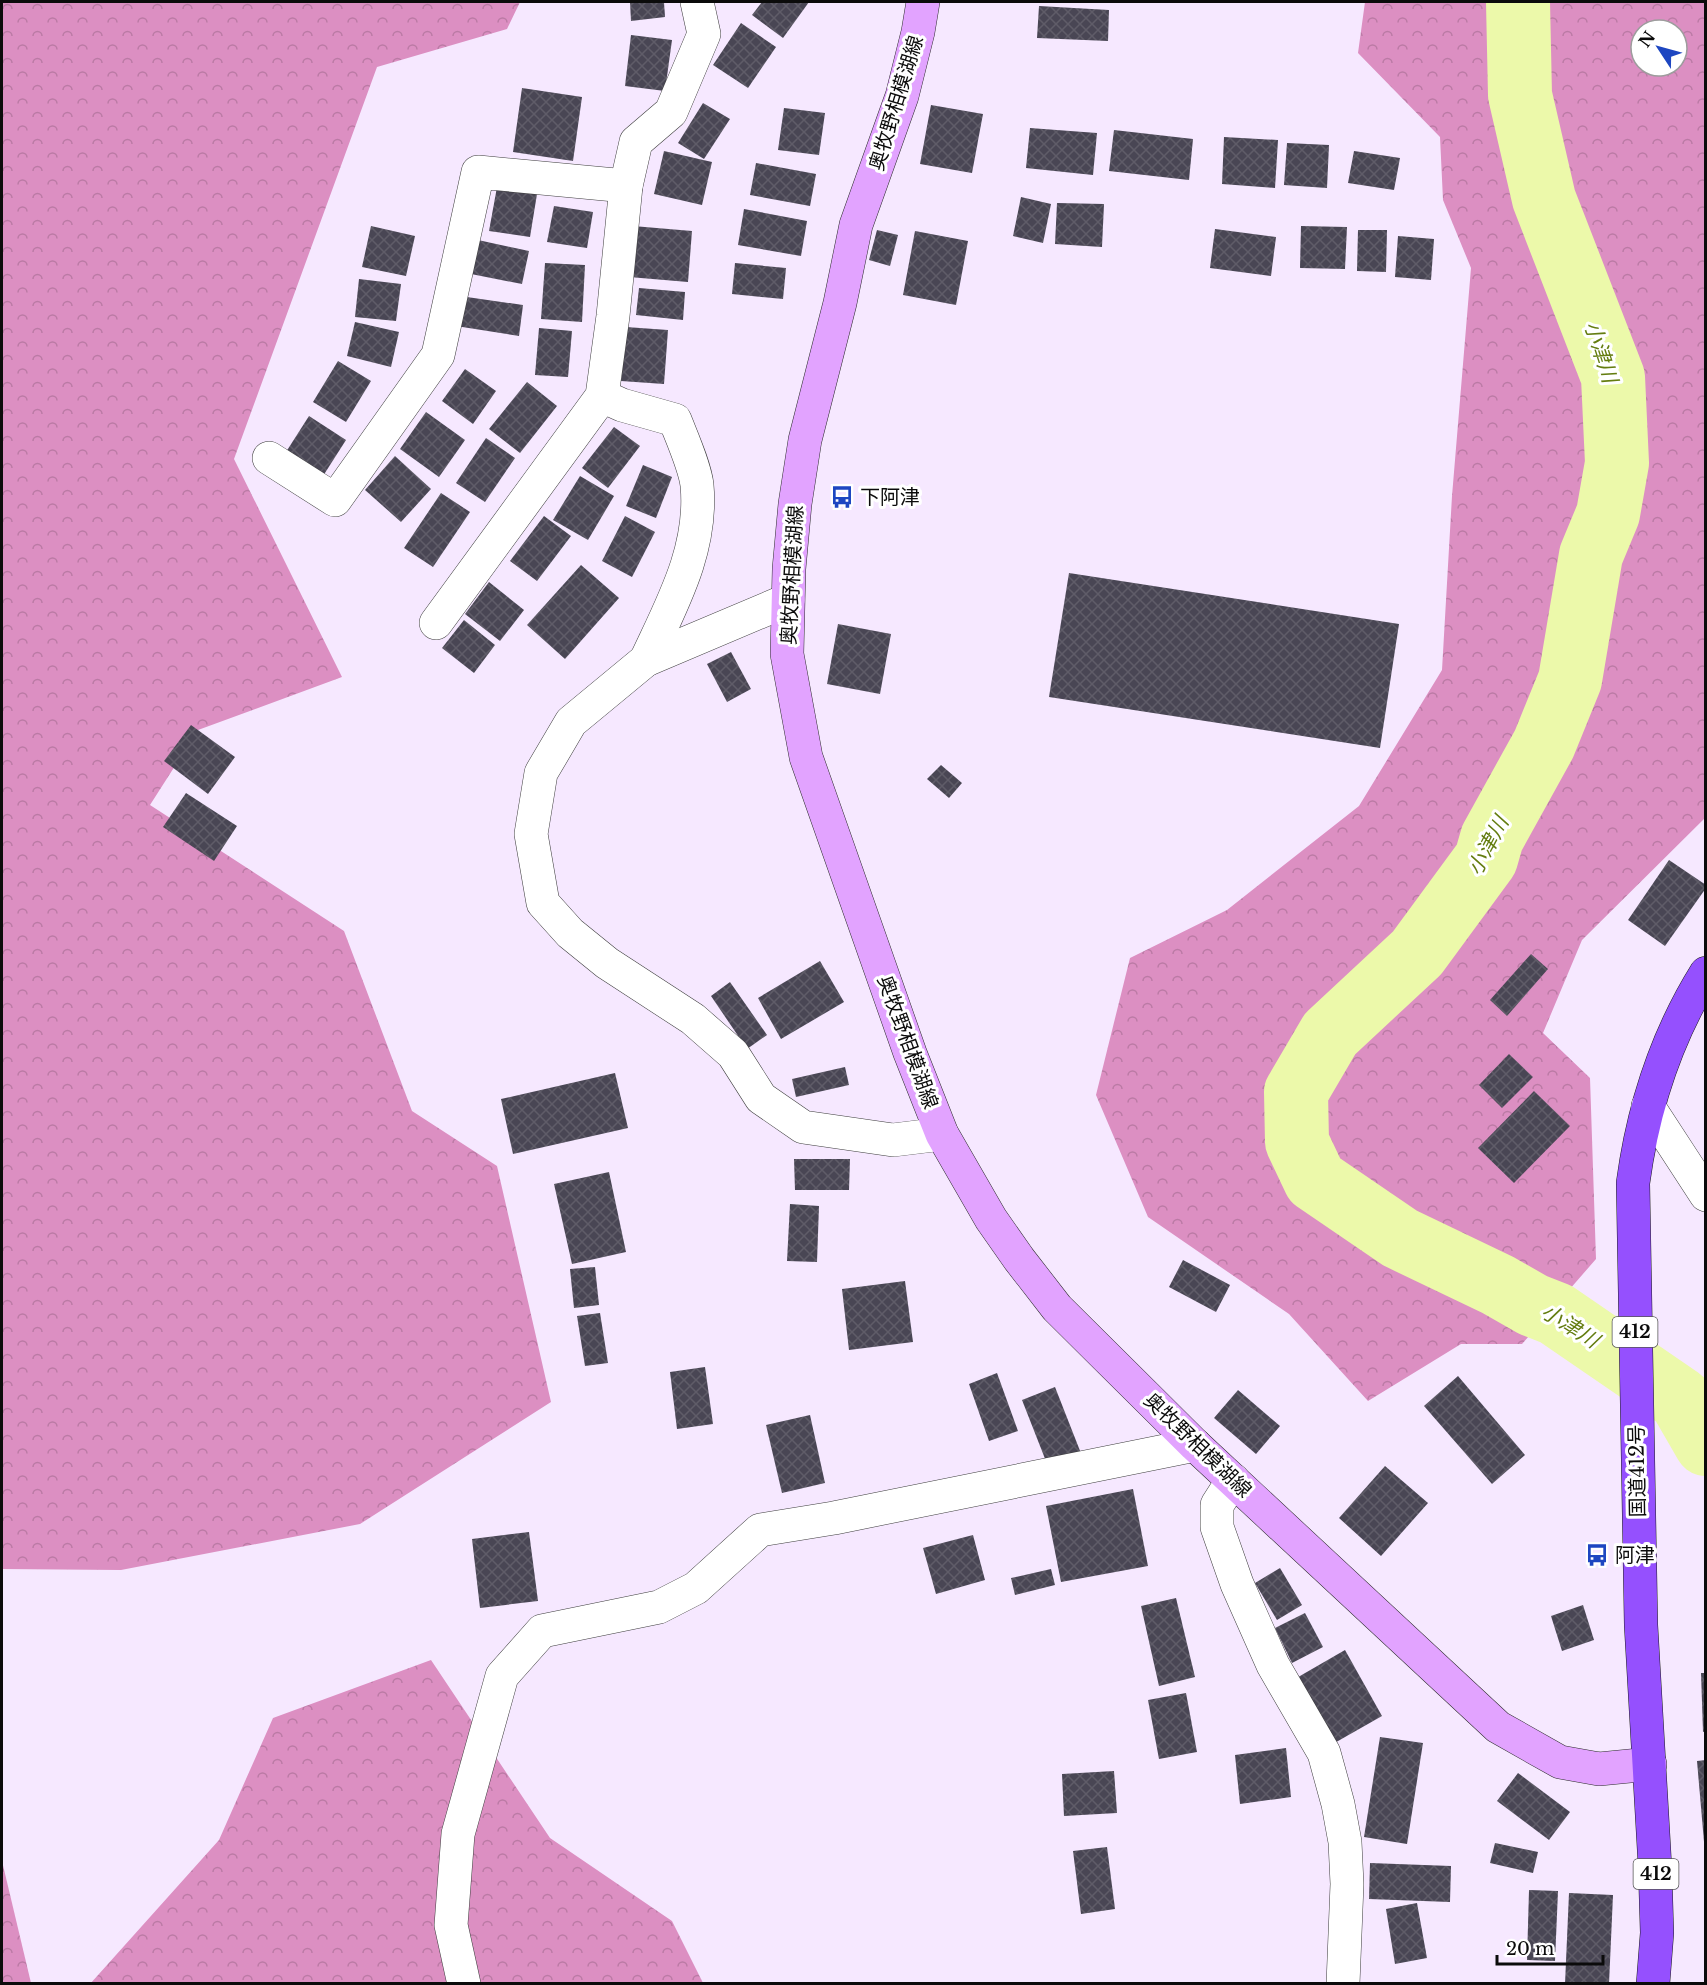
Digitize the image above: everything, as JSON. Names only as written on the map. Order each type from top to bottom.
[{"type":"highway","name":"国道412号","points":[[1653,1983],[1657,1933],[1641,1625],[1633,1183],[1638,1146],[1664,1057],[1688,1002],[1706,972]]},
{"type":"main road","name":"奥牧野相模湖線","points":[[923,2],[902,96],[856,225],[840,303],[805,440],[795,504],[788,600],[787,654],[806,757],[910,1053],[942,1134],[991,1219],[1057,1308],[1195,1445],[1498,1727],[1560,1762],[1599,1769],[1650,1764]]},
{"type":"street","points":[[436,623],[602,396],[614,316],[626,186],[636,142],[671,112],[704,34],[697,2]]},
{"type":"street","points":[[268,458],[335,500],[438,355],[478,172],[626,186]]},
{"type":"street","points":[[602,396],[622,405],[675,420],[697,483],[698,517],[692,553],[679,589],[646,660]]},
{"type":"street","points":[[788,600],[646,660],[572,722],[541,773],[531,834],[543,903],[570,933],[607,963],[701,1026],[733,1054],[760,1098],[803,1127],[893,1140],[942,1134]]},
{"type":"street","points":[[1648,1106],[1706,1196]]},
{"type":"street","points":[[464,1983],[451,1925],[458,1833],[502,1676],[542,1631],[659,1607],[696,1588],[760,1530],[1195,1445]]},
{"type":"street","points":[[1233,1480],[1217,1506],[1217,1527],[1237,1584],[1273,1665],[1324,1753],[1338,1804],[1345,1842],[1347,1884],[1343,1983]]},
{"type":"green space","points":[[2,2],[520,2],[507,29],[377,67],[234,459],[342,677],[198,730],[150,805],[344,931],[412,1111],[497,1166],[551,1402],[360,1524],[121,1570],[2,1569]]},
{"type":"green space","points":[[1365,2],[1705,2],[1705,818],[1582,940],[1543,1033],[1590,1078],[1596,1259],[1522,1344],[1461,1344],[1368,1401],[1289,1314],[1148,1217],[1096,1095],[1130,958],[1227,910],[1359,806],[1442,670],[1452,496],[1471,268],[1443,200],[1440,137],[1358,53]]},
{"type":"green space","points":[[431,1660],[550,1838],[672,1921],[703,1983],[90,1984],[219,1840],[273,1718]]},
{"type":"green space","points":[[2,1861],[31,1983],[2,1983]]},
{"type":"building","points":[[630,2],[664,2],[665,17],[631,21]]},
{"type":"building","points":[[762,2],[809,2],[783,38],[752,15]]},
{"type":"building","points":[[1039,6],[1109,10],[1108,41],[1037,38]]},
{"type":"building","points":[[741,23],[776,47],[748,88],[713,65]]},
{"type":"building","points":[[631,35],[672,40],[665,91],[625,86]]},
{"type":"building","points":[[522,88],[582,97],[573,161],[513,152]]},
{"type":"building","points":[[703,103],[730,119],[704,159],[678,143]]},
{"type":"building","points":[[931,105],[983,114],[972,173],[920,164]]},
{"type":"building","points":[[784,108],[825,113],[819,155],[778,150]]},
{"type":"building","points":[[1030,128],[1097,133],[1093,175],[1026,168]]},
{"type":"building","points":[[1114,130],[1193,139],[1189,180],[1109,171]]},
{"type":"building","points":[[1224,137],[1278,140],[1275,188],[1222,184]]},
{"type":"building","points":[[1287,143],[1329,145],[1327,188],[1284,185]]},
{"type":"building","points":[[664,151],[712,162],[702,205],[654,194]]},
{"type":"building","points":[[1354,151],[1400,158],[1394,190],[1348,183]]},
{"type":"building","points":[[756,163],[816,174],[810,206],[750,195]]},
{"type":"building","points":[[497,187],[537,194],[530,237],[489,231]]},
{"type":"building","points":[[1021,197],[1051,204],[1043,243],[1013,236]]},
{"type":"building","points":[[1057,203],[1104,204],[1102,247],[1055,244]]},
{"type":"building","points":[[554,206],[593,212],[587,248],[547,242]]},
{"type":"building","points":[[744,209],[807,221],[801,256],[738,245]]},
{"type":"building","points":[[371,226],[415,236],[406,276],[362,267]]},
{"type":"building","points":[[633,226],[692,231],[688,282],[629,277]]},
{"type":"building","points":[[1301,226],[1347,227],[1345,269],[1300,268]]},
{"type":"building","points":[[1215,229],[1276,237],[1271,276],[1210,268]]},
{"type":"building","points":[[877,230],[898,235],[890,266],[869,260]]},
{"type":"building","points":[[1358,230],[1387,230],[1386,272],[1357,271]]},
{"type":"building","points":[[915,231],[968,241],[956,305],[903,295]]},
{"type":"building","points":[[1398,236],[1434,239],[1431,280],[1395,277]]},
{"type":"building","points":[[478,240],[529,251],[522,284],[471,274]]},
{"type":"building","points":[[545,263],[585,265],[582,322],[541,319]]},
{"type":"building","points":[[735,263],[786,268],[783,299],[732,294]]},
{"type":"building","points":[[359,279],[401,284],[396,321],[355,317]]},
{"type":"building","points":[[639,288],[685,292],[683,320],[636,315]]},
{"type":"building","points":[[460,296],[523,305],[519,336],[456,326]]},
{"type":"building","points":[[355,322],[399,332],[391,367],[347,356]]},
{"type":"building","points":[[626,327],[668,330],[664,384],[621,381]]},
{"type":"building","points":[[539,328],[572,331],[568,377],[535,375]]},
{"type":"building","points":[[338,361],[371,381],[346,422],[313,402]]},
{"type":"building","points":[[465,369],[496,391],[473,424],[442,401]]},
{"type":"building","points":[[527,382],[557,406],[520,453],[489,429]]},
{"type":"building","points":[[426,412],[465,440],[439,477],[400,449]]},
{"type":"building","points":[[309,416],[346,440],[323,476],[286,452]]},
{"type":"building","points":[[614,427],[640,446],[608,488],[582,468]]},
{"type":"building","points":[[486,438],[515,458],[485,502],[456,483]]},
{"type":"building","points":[[395,456],[431,489],[401,522],[365,490]]},
{"type":"building","points":[[643,465],[672,477],[656,518],[626,506]]},
{"type":"building","points":[[580,476],[614,496],[588,540],[553,520]]},
{"type":"building","points":[[441,493],[470,512],[433,567],[404,548]]},
{"type":"building","points":[[544,516],[571,536],[537,581],[510,561]]},
{"type":"building","points":[[625,516],[655,532],[632,577],[602,561]]},
{"type":"building","points":[[581,565],[619,598],[565,659],[527,625]]},
{"type":"building","points":[[1069,573],[1399,624],[1380,748],[1049,697]]},
{"type":"building","points":[[489,582],[524,610],[500,641],[465,614]]},
{"type":"building","points":[[464,620],[495,645],[474,673],[442,648]]},
{"type":"building","points":[[838,624],[891,634],[880,694],[827,684]]},
{"type":"building","points":[[731,652],[751,689],[727,702],[707,664]]},
{"type":"building","points":[[191,725],[235,757],[208,794],[164,761]]},
{"type":"building","points":[[941,765],[962,783],[949,798],[927,779]]},
{"type":"building","points":[[186,793],[237,826],[214,861],[163,827]]},
{"type":"building","points":[[1669,860],[1706,885],[1706,888],[1665,946],[1628,920]]},
{"type":"building","points":[[1531,954],[1548,969],[1507,1016],[1490,1000]]},
{"type":"building","points":[[820,961],[844,1002],[781,1039],[758,998]]},
{"type":"building","points":[[730,982],[767,1035],[747,1049],[711,996]]},
{"type":"building","points":[[1509,1054],[1533,1077],[1502,1108],[1479,1085]]},
{"type":"building","points":[[845,1067],[849,1085],[796,1097],[792,1079]]},
{"type":"building","points":[[615,1073],[628,1128],[513,1154],[501,1099]]},
{"type":"building","points":[[1534,1091],[1570,1126],[1514,1183],[1478,1148]]},
{"type":"building","points":[[794,1159],[850,1159],[849,1190],[795,1190]]},
{"type":"building","points":[[609,1172],[626,1252],[572,1264],[554,1184]]},
{"type":"building","points":[[790,1204],[819,1206],[817,1262],[787,1261]]},
{"type":"building","points":[[1183,1260],[1230,1285],[1216,1312],[1169,1287]]},
{"type":"building","points":[[595,1267],[599,1305],[574,1308],[570,1269]]},
{"type":"building","points":[[905,1281],[913,1342],[849,1350],[842,1289]]},
{"type":"building","points":[[600,1313],[608,1363],[585,1366],[577,1316]]},
{"type":"building","points":[[705,1367],[713,1424],[677,1429],[670,1372]]},
{"type":"building","points":[[997,1373],[1018,1431],[989,1441],[969,1384]]},
{"type":"building","points":[[1458,1376],[1525,1455],[1492,1484],[1424,1406]]},
{"type":"building","points":[[1055,1387],[1084,1461],[1051,1474],[1022,1400]]},
{"type":"building","points":[[1238,1390],[1280,1426],[1256,1454],[1214,1418]]},
{"type":"building","points":[[810,1415],[825,1483],[782,1493],[766,1425]]},
{"type":"building","points":[[1385,1466],[1428,1503],[1381,1556],[1339,1518]]},
{"type":"building","points":[[1133,1489],[1148,1566],[1061,1582],[1046,1506]]},
{"type":"building","points":[[529,1532],[538,1601],[480,1608],[472,1539]]},
{"type":"building","points":[[973,1535],[985,1580],[936,1594],[923,1548]]},
{"type":"building","points":[[1280,1568],[1302,1605],[1277,1620],[1255,1583]]},
{"type":"building","points":[[1051,1569],[1055,1585],[1015,1595],[1011,1578]]},
{"type":"building","points":[[1176,1598],[1195,1677],[1159,1686],[1141,1606]]},
{"type":"building","points":[[1583,1605],[1594,1640],[1562,1651],[1551,1616]]},
{"type":"building","points":[[1305,1613],[1323,1647],[1292,1663],[1275,1628]]},
{"type":"building","points":[[1345,1650],[1382,1716],[1331,1745],[1293,1680]]},
{"type":"building","points":[[1701,1673],[1706,1673],[1706,1731],[1703,1732]]},
{"type":"building","points":[[1186,1693],[1197,1752],[1159,1759],[1148,1700]]},
{"type":"building","points":[[1380,1737],[1423,1743],[1407,1844],[1364,1837]]},
{"type":"building","points":[[1286,1748],[1291,1797],[1240,1804],[1235,1755]]},
{"type":"building","points":[[1706,1760],[1706,1842],[1704,1842],[1697,1761]]},
{"type":"building","points":[[1114,1771],[1117,1813],[1064,1816],[1062,1774]]},
{"type":"building","points":[[1518,1773],[1570,1812],[1549,1840],[1497,1801]]},
{"type":"building","points":[[1495,1843],[1538,1852],[1533,1873],[1490,1863]]},
{"type":"building","points":[[1107,1847],[1115,1909],[1081,1914],[1073,1851]]},
{"type":"building","points":[[1370,1863],[1451,1866],[1450,1902],[1369,1899]]},
{"type":"building","points":[[1529,1890],[1558,1891],[1555,1961],[1527,1960]]},
{"type":"building","points":[[1569,1893],[1613,1895],[1609,1984],[1565,1984]]},
{"type":"building","points":[[1417,1903],[1427,1958],[1395,1964],[1386,1909]]},
{"type":"waterway","name":"小津川","points":[[1518,2],[1520,95],[1544,199],[1613,377],[1617,463],[1608,514],[1591,555],[1570,680],[1544,744],[1492,838],[1486,859],[1417,953],[1330,1034],[1296,1092],[1297,1142],[1315,1180],[1400,1238],[1498,1285],[1533,1305],[1556,1314],[1680,1399],[1706,1444]]},
{"type":"place","name":"下阿津","points":[[842,497]]},
{"type":"place","name":"阿津","points":[[1597,1555]]}]
